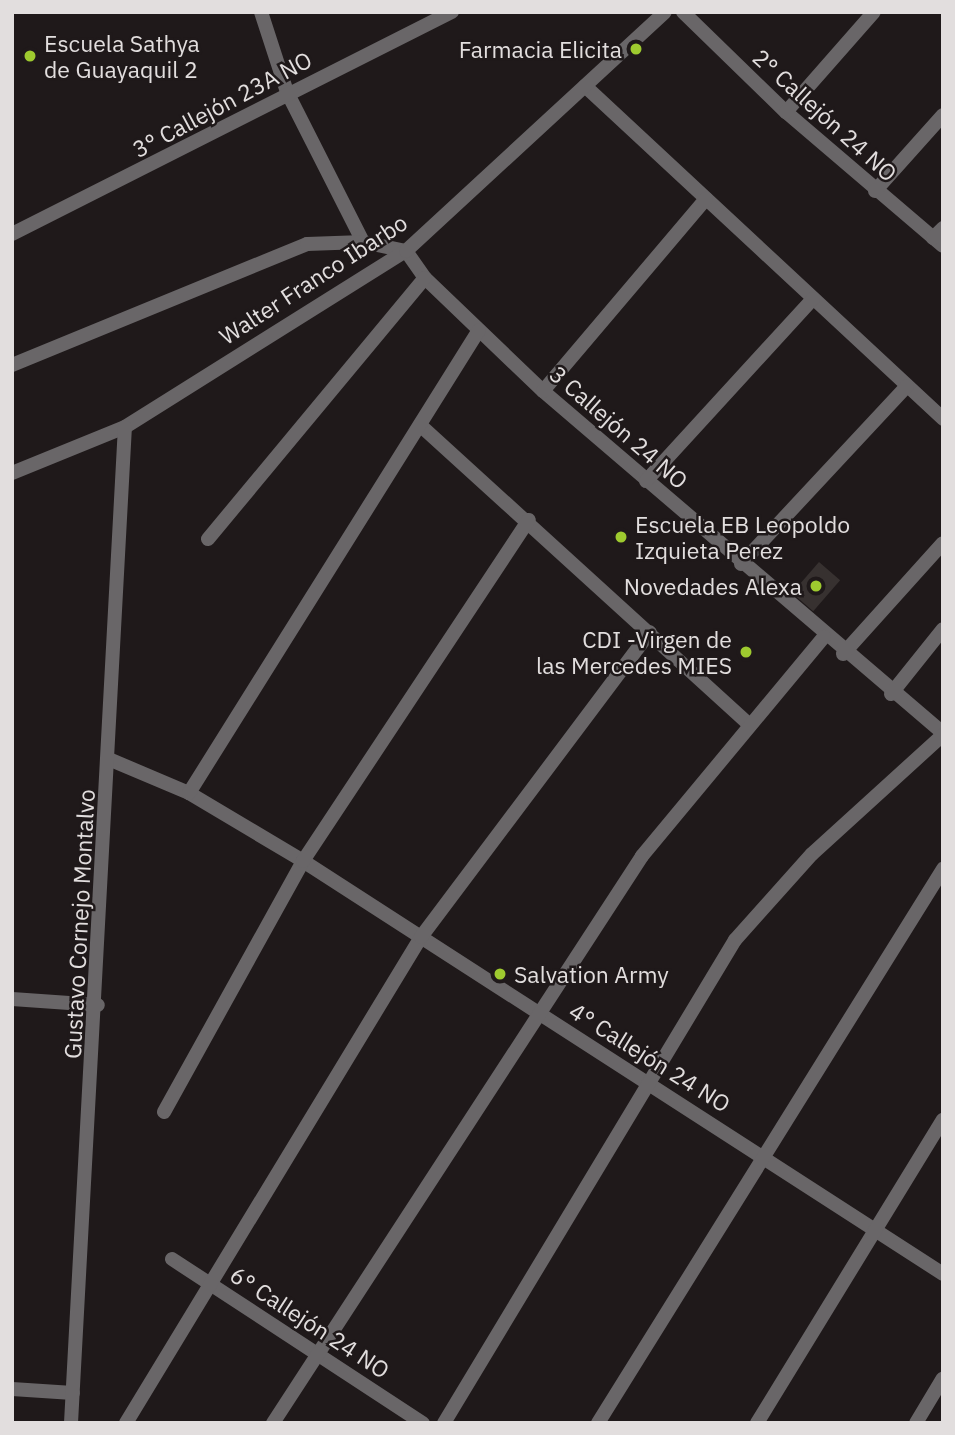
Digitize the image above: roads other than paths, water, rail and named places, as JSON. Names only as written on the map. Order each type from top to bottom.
[{"type":"street","points":[[261,12],[287,92],[363,242]]},
{"type":"street","name":"3° Callejón 23A NO","points":[[12,234],[152,168],[287,92],[452,12]]},
{"type":"street","name":"Walter Franco Ibarbo","points":[[14,467],[125,427],[406,251],[665,12]]},
{"type":"street","name":"2° Callejón 24 NO","points":[[683,12],[786,112],[875,191],[940,237]]},
{"type":"street","points":[[786,112],[874,12]]},
{"type":"street","points":[[585,86],[943,419]]},
{"type":"street","points":[[875,191],[943,115]]},
{"type":"street","points":[[543,391],[706,199]]},
{"type":"street","points":[[12,365],[307,244],[363,242],[406,251]]},
{"type":"street","name":"3 Callejón 24 NO","points":[[406,251],[425,278],[543,391],[843,654],[943,734]]},
{"type":"street","points":[[208,540],[425,278]]},
{"type":"street","points":[[646,481],[813,299]]},
{"type":"street","points":[[189,793],[479,330]]},
{"type":"street","points":[[741,564],[907,386]]},
{"type":"street","points":[[420,425],[529,520],[750,724]]},
{"type":"street","name":"Gustavo Cornejo Montalvo","points":[[71,1423],[98,1005],[125,427]]},
{"type":"street","points":[[164,1112],[303,861],[529,520]]},
{"type":"street","points":[[843,654],[943,543]]},
{"type":"street","points":[[891,694],[943,629]]},
{"type":"street","points":[[126,1423],[208,1283],[421,937],[650,632]]},
{"type":"street","points":[[274,1423],[536,1012],[642,856],[824,637]]},
{"type":"street","points":[[444,1423],[735,940],[812,854],[943,734]]},
{"type":"street","name":"4° Callejón 24 NO","points":[[111,760],[189,793],[303,861],[648,1084],[762,1154],[943,1274]]},
{"type":"street","points":[[597,1423],[762,1154],[943,869]]},
{"type":"street","points":[[12,999],[98,1005]]},
{"type":"street","points":[[757,1423],[943,1119]]},
{"type":"street","name":"6° Callejón 24 NO","points":[[172,1259],[424,1423]]},
{"type":"street","points":[[916,1423],[943,1378]]},
{"type":"street","points":[[12,1389],[73,1393]]},
{"type":"place","name":"Farmacia Elicita","points":[[636,49]]},
{"type":"place","name":"Escuela Sathya de Guayaquil 2","points":[[30,56]]},
{"type":"place","name":"Escuela EB Leopoldo Izquieta Perez","points":[[621,537]]},
{"type":"place","name":"Novedades Alexa","points":[[816,586]]},
{"type":"place","name":"CDI -Virgen de las Mercedes MIES","points":[[746,652]]},
{"type":"place","name":"Salvation Army","points":[[500,974]]}]
